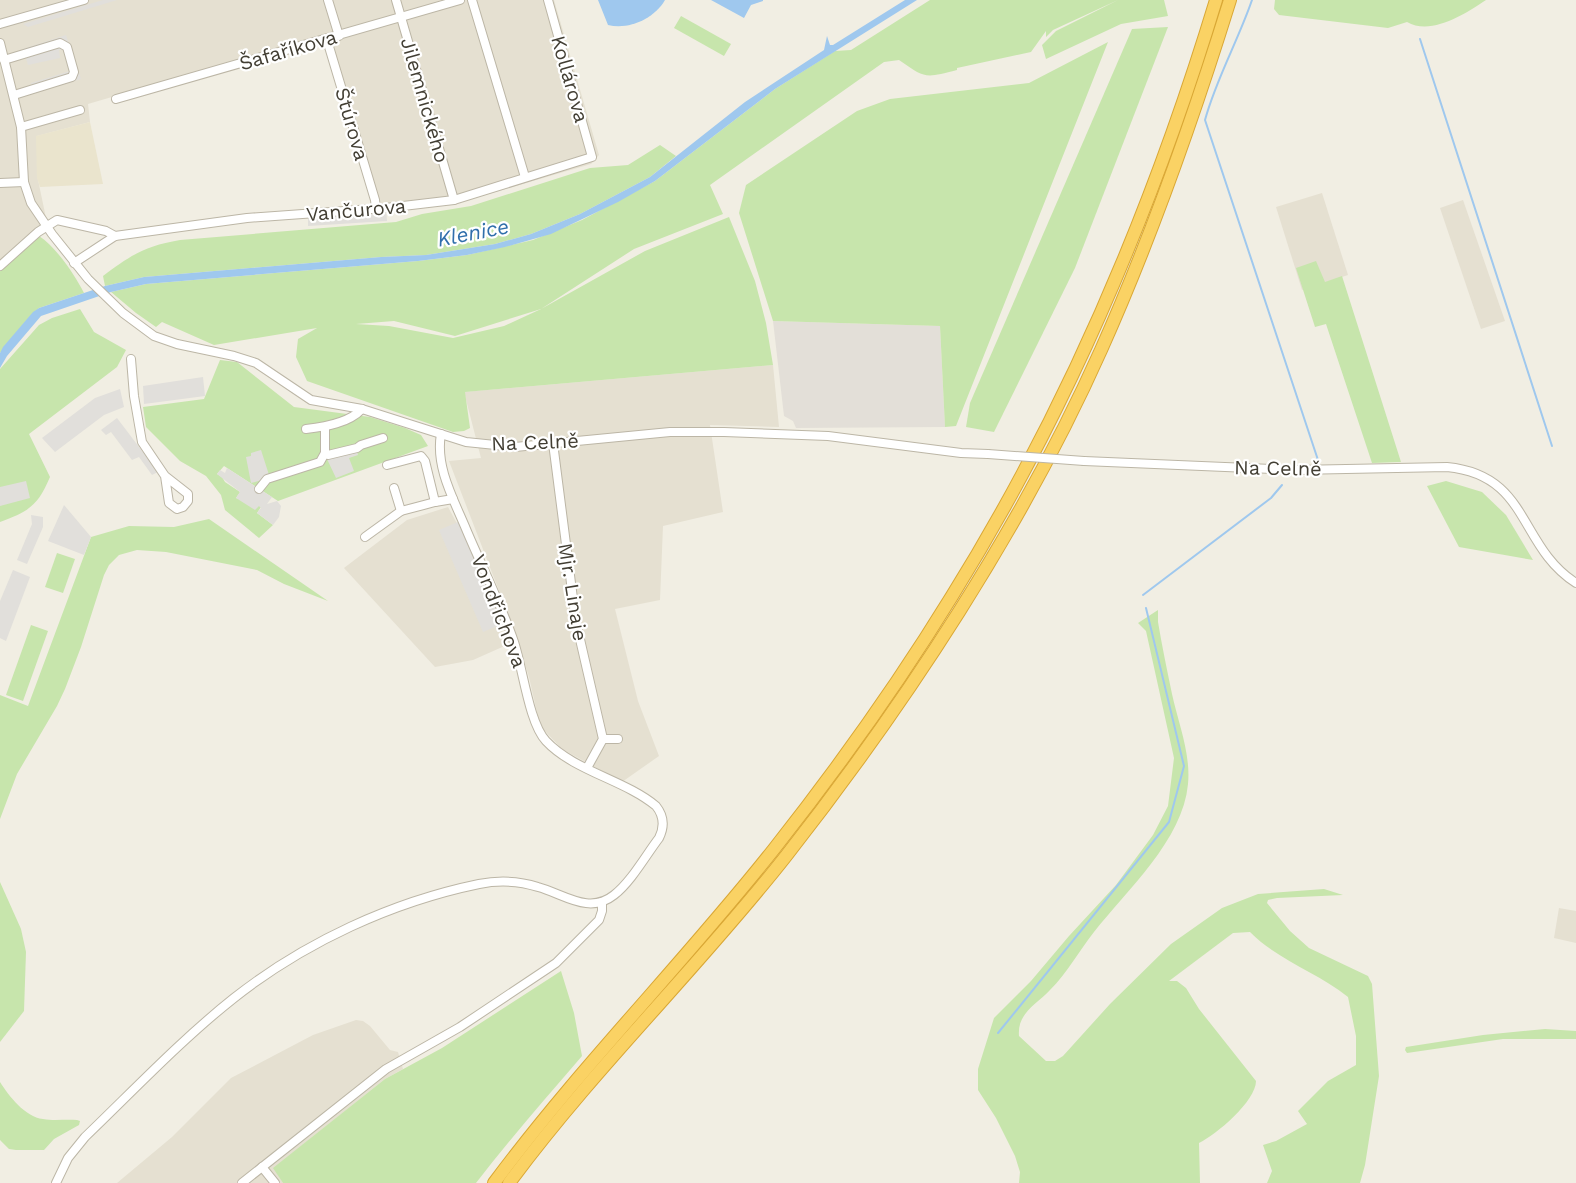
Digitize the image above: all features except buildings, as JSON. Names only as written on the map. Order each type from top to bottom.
[{"type":"highway","points":[[494,1183],[572,1084],[716,920],[774,849],[882,705],[954,594],[1039,441],[1083,352],[1113,284],[1169,142],[1216,0]]},
{"type":"highway","points":[[509,1183],[582,1093],[727,928],[785,856],[851,769],[965,601],[1023,504],[1070,416],[1101,351],[1155,218],[1207,74],[1230,0]]},
{"type":"street","points":[[0,24],[84,0]]},
{"type":"street","points":[[328,0],[339,36]]},
{"type":"street","name":"Jilemnického","points":[[396,0],[454,200]]},
{"type":"street","name":"Šafaříkova","points":[[116,99],[460,0]]},
{"type":"street","points":[[472,0],[525,177]]},
{"type":"street","name":"Kollárova","points":[[548,0],[592,157]]},
{"type":"street","name":"Štúrova","points":[[327,40],[376,209]]},
{"type":"street","points":[[0,43],[21,127],[24,182],[32,203],[46,226],[74,263]]},
{"type":"street","points":[[4,60],[60,43],[67,46],[74,72],[72,76],[14,95]]},
{"type":"street","points":[[21,127],[80,110]]},
{"type":"street","name":"Vančurova","points":[[74,263],[116,236],[247,218],[376,209],[454,200],[592,157]]},
{"type":"street","points":[[0,183],[24,182]]},
{"type":"street","name":"Vančurova","points":[[46,226],[57,220],[106,231],[116,236]]},
{"type":"street","points":[[0,266],[46,226]]},
{"type":"street","name":"Na Celně","points":[[74,263],[113,303],[154,336],[177,344],[256,363],[311,400],[362,409],[466,442],[514,447],[670,432],[724,432],[828,436],[961,453],[1084,461],[1296,470],[1447,467],[1471,471],[1487,477],[1504,491],[1516,505],[1550,560],[1560,572],[1576,583]]},
{"type":"street","points":[[131,359],[142,442],[165,476]]},
{"type":"street","points":[[306,429],[325,427],[356,415],[362,409]]},
{"type":"street","points":[[259,489],[267,479],[320,462],[324,453],[325,427]]},
{"type":"street","name":"Vondřichova","points":[[441,434],[441,463],[453,499],[512,636],[537,727],[542,736],[557,752],[652,802],[659,810],[663,820],[663,829],[659,838],[613,897],[602,902]]},
{"type":"street","points":[[324,453],[328,455],[338,453],[383,438]]},
{"type":"street","name":"Mjr. Linaje","points":[[553,443],[576,622],[603,739]]},
{"type":"street","points":[[387,465],[421,456],[435,502]]},
{"type":"street","points":[[394,488],[401,511]]},
{"type":"street","points":[[365,537],[401,511],[453,499]]},
{"type":"street","points":[[587,768],[603,739],[618,740]]},
{"type":"street","points":[[56,1183],[68,1158],[85,1137],[206,1022],[264,976],[334,936],[370,919],[414,903],[488,883],[519,883],[540,887],[583,904],[602,902],[599,920],[556,963],[460,1027],[386,1069],[242,1183]]},
{"type":"street","points":[[262,1167],[275,1183]]},
{"type":"shaded area","points":[[0,0],[554,0],[599,155],[591,164],[454,204],[390,212],[372,201],[325,43],[197,72],[88,104],[90,122],[37,136],[37,175],[46,218],[39,236],[0,271]]},
{"type":"shaded area","points":[[103,0],[117,0],[28,27],[23,24]]},
{"type":"shaded area","points":[[66,35],[81,79],[33,93],[31,83],[70,71],[64,50],[59,50],[60,58],[28,65],[23,49]]},
{"type":"shaded area","points":[[90,122],[103,184],[40,187],[37,178],[36,136]]},
{"type":"shaded area","points":[[1322,193],[1348,275],[1302,290],[1276,207]]},
{"type":"shaded area","points":[[1463,200],[1505,321],[1481,329],[1440,208]]},
{"type":"shaded area","points":[[386,208],[387,221],[308,226],[308,214]]},
{"type":"shaded area","points":[[773,321],[940,326],[945,427],[796,428],[793,421],[784,416]]},
{"type":"shaded area","points":[[773,365],[779,427],[710,425],[723,512],[663,526],[660,600],[615,609],[638,701],[659,756],[622,782],[562,749],[540,726],[529,677],[513,627],[449,461],[481,458],[464,392]]},
{"type":"shaded area","points":[[203,377],[205,396],[144,404],[143,386]]},
{"type":"shaded area","points":[[120,389],[124,407],[104,415],[55,452],[42,438],[95,398]]},
{"type":"shaded area","points":[[117,418],[158,472],[152,475],[139,457],[132,460],[111,432],[106,435],[101,430]]},
{"type":"shaded area","points":[[356,448],[358,455],[349,458],[354,471],[336,478],[327,459]]},
{"type":"shaded area","points":[[261,450],[269,475],[251,483],[246,457]]},
{"type":"shaded area","points":[[227,468],[272,497],[267,504],[277,501],[281,506],[279,517],[273,525],[257,513],[261,508],[259,506],[255,510],[236,498],[240,492],[217,474],[220,470],[225,473]]},
{"type":"shaded area","points":[[26,481],[30,498],[0,506],[0,487]]},
{"type":"shaded area","points":[[64,505],[91,537],[84,555],[48,541]]},
{"type":"shaded area","points":[[448,507],[479,564],[509,644],[473,660],[435,667],[344,568],[407,520]]},
{"type":"shaded area","points":[[31,515],[43,517],[43,527],[27,564],[17,560],[32,524]]},
{"type":"shaded area","points":[[458,522],[502,624],[483,632],[439,530]]},
{"type":"shaded area","points":[[13,570],[30,577],[6,641],[0,638],[0,601]]},
{"type":"shaded area","points":[[1559,908],[1576,911],[1576,943],[1554,938]]},
{"type":"shaded area","points":[[356,1020],[363,1021],[370,1026],[390,1050],[398,1052],[403,1069],[385,1079],[274,1168],[283,1183],[117,1183],[172,1137],[231,1078],[313,1035]]},
{"type":"green space","points":[[930,0],[1118,0],[1053,30],[1046,37],[1046,31],[1031,52],[932,75],[921,74],[899,60],[884,62],[710,185],[723,214],[634,249],[541,309],[645,251],[729,217],[755,281],[766,323],[773,365],[465,392],[470,428],[453,432],[307,381],[296,357],[298,339],[317,328],[214,345],[162,322],[156,327],[111,292],[146,284],[467,255],[533,240],[582,220],[655,181],[775,89],[835,51],[851,50]],"holes":[[[541,309],[504,326],[453,338],[389,326],[356,324],[394,321],[455,336]]]},
{"type":"green space","points":[[1118,0],[1164,0],[1168,16],[1121,24],[1046,59],[1042,45],[1056,31]]},
{"type":"green space","points":[[1275,0],[1486,0],[1448,22],[1416,26],[1407,22],[1388,28],[1279,15],[1274,9]]},
{"type":"green space","points":[[681,16],[731,44],[724,56],[674,28]]},
{"type":"green space","points":[[1168,27],[1075,268],[994,432],[966,427],[970,403],[1132,29]]},
{"type":"green space","points":[[1108,42],[956,426],[945,427],[940,326],[773,321],[739,213],[746,185],[857,111],[890,99],[1029,83]]},
{"type":"green space","points":[[660,145],[676,156],[650,177],[580,214],[531,234],[495,244],[426,255],[144,277],[105,286],[103,276],[122,262],[148,248],[168,242],[396,222],[422,214],[471,206],[590,168],[628,165]]},
{"type":"green space","points":[[39,236],[64,262],[84,293],[39,308],[0,353],[0,271]]},
{"type":"green space","points":[[1316,261],[1325,282],[1342,276],[1401,462],[1372,463],[1326,324],[1315,327],[1296,268]]},
{"type":"green space","points":[[80,309],[94,332],[126,350],[117,367],[29,434],[50,477],[32,506],[0,522],[0,369],[39,325]]},
{"type":"green space","points":[[220,360],[237,362],[294,407],[370,417],[421,435],[428,446],[278,501],[224,466],[217,474],[240,492],[236,498],[261,507],[257,513],[273,525],[259,538],[225,510],[221,495],[206,476],[180,461],[146,427],[143,407],[204,399]]},
{"type":"green space","points":[[1446,481],[1482,492],[1506,515],[1533,560],[1459,547],[1427,486]]},
{"type":"green space","points":[[209,519],[328,601],[284,584],[257,570],[166,552],[137,550],[119,555],[109,565],[104,575],[65,689],[17,774],[0,819],[0,695],[28,706],[91,537],[129,526],[174,527]]},
{"type":"green space","points":[[57,553],[75,559],[63,593],[45,587]]},
{"type":"green space","points":[[1158,610],[1158,622],[1172,694],[1188,761],[1188,784],[1184,805],[1176,825],[1152,863],[1094,932],[1056,983],[1024,1015],[1019,1028],[1019,1036],[1046,1061],[1055,1061],[1063,1056],[1110,1004],[1171,944],[1222,908],[1258,894],[1324,889],[1343,895],[1277,898],[1268,900],[1267,903],[1290,931],[1309,948],[1368,976],[1372,984],[1379,1076],[1360,1183],[1267,1183],[1272,1171],[1263,1145],[1276,1141],[1307,1124],[1298,1111],[1328,1081],[1356,1065],[1356,1036],[1348,997],[1324,980],[1273,951],[1250,932],[1233,933],[1169,981],[1177,981],[1186,988],[1199,1009],[1256,1081],[1249,1098],[1234,1116],[1215,1133],[1199,1143],[1200,1183],[1019,1183],[1020,1172],[1015,1156],[996,1118],[978,1090],[978,1069],[994,1018],[1031,981],[1116,885],[1153,835],[1168,806],[1174,758],[1146,631],[1138,623]]},
{"type":"green space","points":[[31,625],[48,631],[23,701],[6,695]]},
{"type":"green space","points":[[0,882],[21,929],[26,952],[24,1011],[0,1042]]},
{"type":"green space","points":[[561,971],[574,1013],[582,1056],[476,1183],[283,1183],[273,1168],[385,1079],[442,1048]]},
{"type":"green space","points":[[1545,1029],[1576,1031],[1576,1039],[1503,1039],[1407,1053],[1405,1050],[1406,1047],[1483,1035]]},
{"type":"green space","points":[[0,1082],[13,1099],[30,1114],[47,1120],[77,1120],[80,1121],[79,1125],[54,1139],[44,1150],[9,1149],[0,1140]]},
{"type":"water","points":[[598,0],[665,0],[648,18],[624,26],[616,26],[608,25]]},
{"type":"water","points":[[711,0],[763,1],[751,5],[744,18]]},
{"type":"water","points":[[905,0],[917,0],[775,89],[655,181],[618,202],[551,234],[467,255],[146,284],[111,292],[41,316],[7,356],[0,368],[0,353],[3,347],[33,312],[105,286],[144,277],[426,255],[495,244],[531,234],[580,214],[650,177],[745,102],[824,50],[827,36],[830,45],[833,45]]},
{"type":"waterway","points":[[1252,0],[1205,120],[1319,463]]},
{"type":"waterway","points":[[1420,39],[1552,446]]},
{"type":"waterway","points":[[1143,595],[1271,498],[1282,485]]},
{"type":"waterway","points":[[998,1033],[1169,822],[1184,766],[1146,608]]},
{"type":"water label","name":"Klenice","points":[[473,233]]}]
